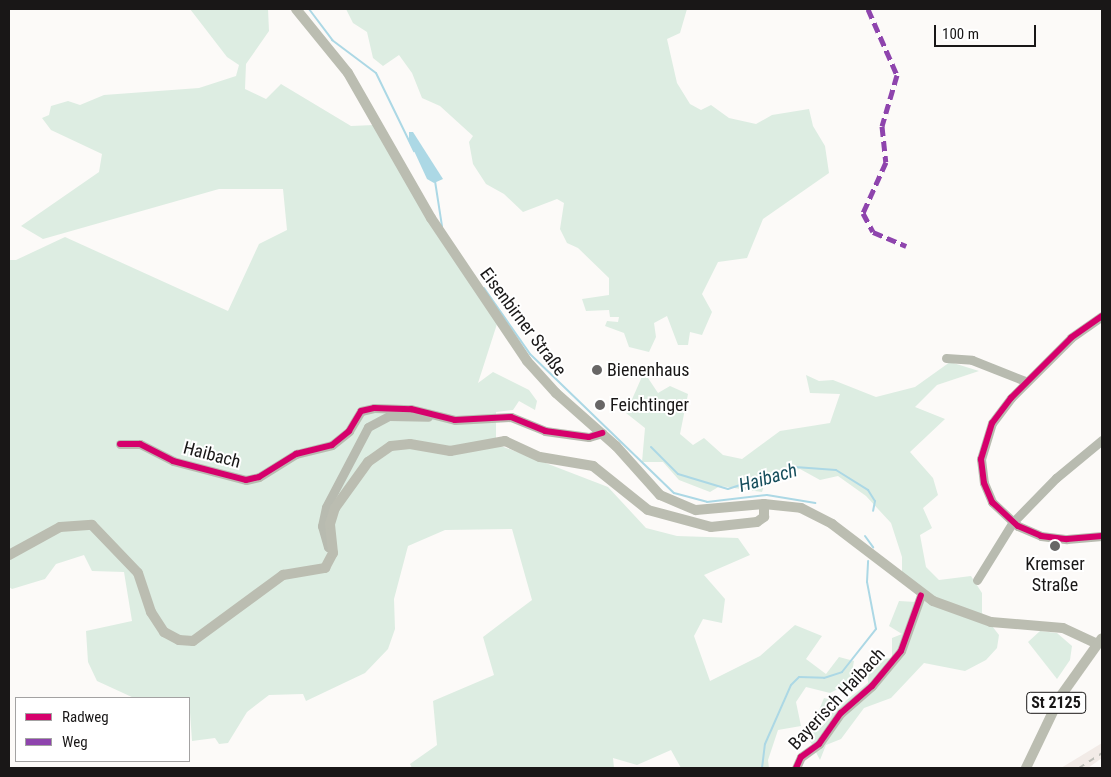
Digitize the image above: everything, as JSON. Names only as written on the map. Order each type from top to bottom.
[{"type":"main road","name":"Eisenbirner Straße","points":[[296,9],[348,73],[431,218],[523,355],[556,393],[602,433],[652,488],[676,505],[708,511],[764,504],[811,512],[852,538],[921,595],[976,618],[1063,628],[1100,641]]},
{"type":"main road","points":[[9,554],[55,529],[78,523],[92,525],[138,573],[158,626],[171,638],[185,641],[206,635],[283,575],[326,568],[331,559],[330,524],[335,508],[368,462],[399,444],[450,451],[505,441],[540,457],[592,466],[656,514],[711,527],[757,522],[764,517],[764,504]]},
{"type":"main road","name":"St 2125","points":[[1026,768],[1060,697],[1100,641]]},
{"type":"street","points":[[1102,316],[1025,381],[992,423],[981,459],[984,483],[992,502],[1013,522],[1042,536],[1067,539],[1102,536]]},
{"type":"street","points":[[946,358],[972,360],[1025,381]]},
{"type":"street","name":"Haibach","points":[[120,444],[140,444],[181,463],[253,479],[296,454],[332,445],[368,409],[411,409],[435,418],[511,418],[552,432],[594,438],[602,433]]},
{"type":"street","points":[[332,546],[328,547],[322,526],[326,507],[368,428],[389,416],[435,418]]},
{"type":"street","points":[[977,580],[1013,522],[1056,478],[1102,440]]},
{"type":"street","name":"Bayerisch Haibach","points":[[796,768],[800,757],[819,744],[841,713],[872,686],[901,651],[921,595]]},
{"type":"shaded area","points":[[1102,743],[1102,758],[1088,768],[1061,768]]},
{"type":"green space","points":[[190,9],[268,9],[269,31],[246,64],[245,89],[266,99],[281,84],[351,126],[374,125],[497,324],[478,383],[493,372],[529,390],[537,401],[535,410],[519,401],[513,410],[496,412],[496,444],[608,487],[646,528],[677,536],[738,538],[750,555],[704,575],[725,599],[722,623],[703,619],[694,636],[710,681],[760,656],[795,625],[822,636],[806,659],[826,674],[839,657],[854,661],[850,683],[830,693],[806,687],[796,702],[801,726],[778,730],[768,760],[769,768],[681,768],[671,750],[637,765],[613,758],[614,768],[412,768],[410,764],[437,745],[433,701],[494,675],[483,637],[532,600],[512,529],[445,530],[408,546],[394,599],[395,629],[388,649],[365,673],[306,701],[303,694],[269,695],[247,712],[228,743],[219,744],[215,738],[192,741],[190,697],[132,697],[97,681],[88,662],[86,631],[132,621],[124,572],[92,571],[84,555],[56,564],[45,579],[12,589],[9,587],[9,260],[16,260],[65,237],[228,311],[259,244],[287,230],[283,189],[219,189],[43,239],[21,226],[99,172],[102,154],[51,130],[42,118],[49,115],[51,106],[68,101],[80,105],[104,95],[199,88],[236,76],[239,65],[227,57]]},
{"type":"green space","points":[[346,9],[687,9],[680,33],[667,39],[677,83],[690,104],[701,110],[711,105],[729,118],[756,124],[772,115],[809,109],[813,126],[825,146],[829,173],[763,219],[747,258],[718,262],[702,294],[712,312],[702,335],[690,332],[688,345],[678,345],[667,316],[654,323],[656,337],[649,352],[629,347],[624,333],[605,326],[607,321],[618,322],[619,317],[610,317],[609,310],[586,311],[582,299],[609,295],[609,278],[578,248],[567,243],[560,229],[564,203],[557,199],[523,212],[504,194],[486,184],[473,164],[469,142],[473,136],[440,106],[422,98],[412,73],[399,55],[383,66],[373,58],[367,32],[353,23]]},
{"type":"green space","points":[[950,362],[979,371],[937,385],[915,407],[945,419],[910,452],[933,478],[938,495],[923,508],[932,528],[920,535],[926,567],[939,580],[971,576],[982,593],[982,613],[999,635],[997,648],[986,660],[965,671],[924,663],[891,698],[864,708],[841,739],[826,745],[820,760],[808,737],[824,698],[843,703],[868,683],[867,661],[892,658],[892,638],[902,634],[889,626],[899,601],[916,602],[925,594],[902,575],[902,557],[891,523],[866,496],[838,476],[820,480],[800,469],[767,477],[762,492],[720,486],[710,492],[679,480],[663,462],[642,462],[645,428],[626,413],[644,372],[658,393],[670,386],[688,394],[680,434],[693,445],[704,438],[723,455],[742,459],[780,431],[830,423],[840,394],[810,393],[806,375],[819,381],[833,380],[876,397],[915,387]]},
{"type":"green space","points":[[1040,631],[1057,633],[1072,646],[1070,660],[1057,679],[1028,642]]},
{"type":"water","points":[[409,132],[413,132],[443,179],[434,183],[427,179],[409,140]]},
{"type":"waterway","points":[[309,9],[332,40],[376,73],[414,151]]},
{"type":"waterway","points":[[435,181],[442,226]]},
{"type":"waterway","points":[[484,288],[530,354],[674,493],[707,502],[767,495],[815,503]]},
{"type":"waterway","name":"Haibach","points":[[651,447],[678,474],[728,489],[795,467],[836,470],[868,490],[875,501],[873,511]]},
{"type":"waterway","name":"Haibach","points":[[865,536],[873,547]]},
{"type":"waterway","name":"Haibach","points":[[762,768],[765,744],[791,685],[799,677],[824,678],[842,672],[876,629],[867,582],[868,561]]},
{"type":"railway","points":[[1079,768],[1102,753]]},
{"type":"marked path","points":[[868,9],[897,75],[882,126],[886,162],[863,213],[873,232],[906,246]]},
{"type":"cycle path","points":[[1102,316],[1071,338],[1011,398],[992,423],[981,459],[984,483],[992,502],[1018,526],[1041,536],[1067,539],[1102,536]]},
{"type":"cycle path","points":[[120,444],[140,444],[173,461],[246,480],[259,477],[296,454],[332,445],[349,431],[361,411],[374,408],[411,409],[455,420],[511,417],[545,431],[589,437],[602,433]]},
{"type":"cycle path","points":[[796,768],[801,757],[819,744],[841,713],[872,686],[901,651],[921,595]]},
{"type":"place","name":"Bienenhaus","points":[[597,370]]},
{"type":"place","name":"Feichtinger","points":[[600,405]]},
{"type":"place","name":"Kremser Straße","points":[[1055,546]]}]
